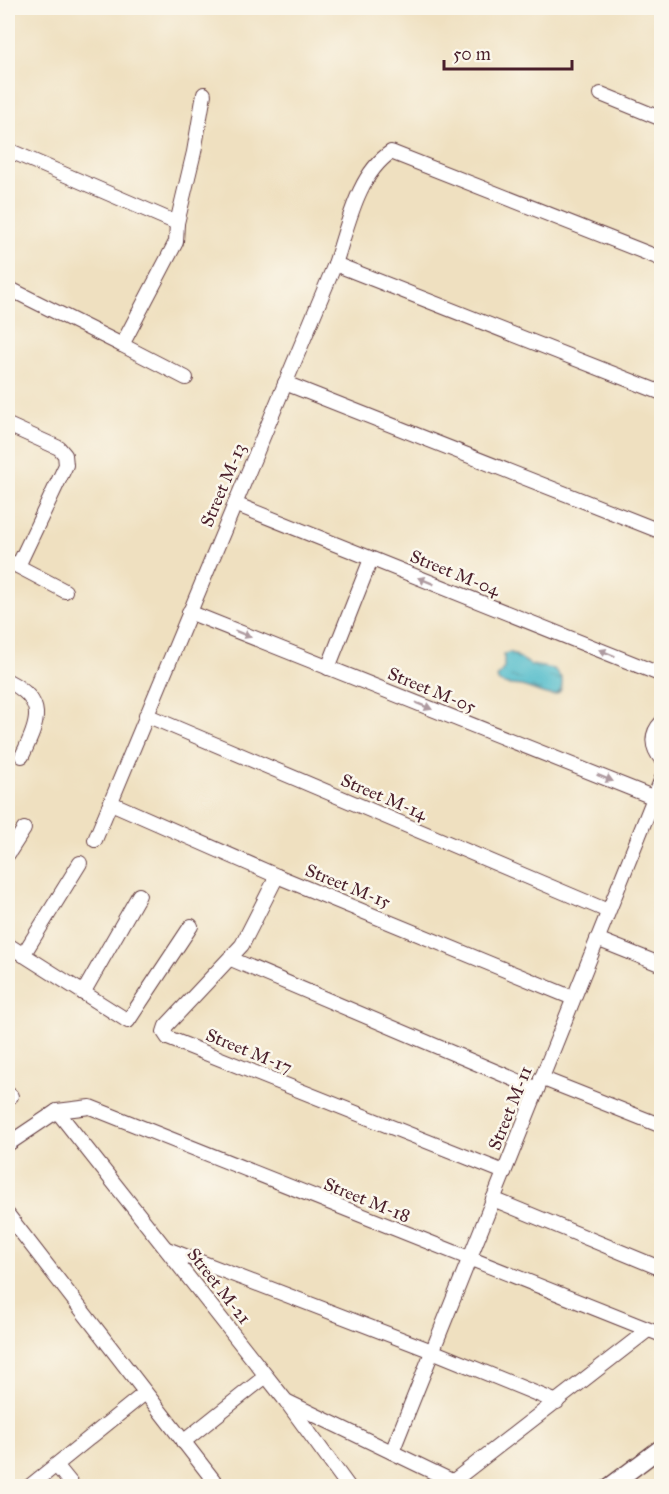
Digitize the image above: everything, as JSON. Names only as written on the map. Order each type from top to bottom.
[{"type":"street","points":[[122,345],[176,242],[177,223],[194,152],[204,94]]},
{"type":"street","points":[[601,94],[662,119]]},
{"type":"street","points":[[8,150],[177,223]]},
{"type":"street","name":"Street M-13","points":[[95,840],[334,264],[366,176],[379,160],[391,152],[662,259]]},
{"type":"street","points":[[334,264],[662,393]]},
{"type":"street","points":[[8,288],[186,378]]},
{"type":"street","points":[[285,382],[662,532]]},
{"type":"street","points":[[8,425],[59,448],[65,455],[66,465],[13,563],[65,591]]},
{"type":"street","name":"Street M-04","points":[[235,504],[662,675]]},
{"type":"street","points":[[328,668],[371,559]]},
{"type":"street","name":"Street M-05","points":[[189,612],[658,799]]},
{"type":"street","points":[[8,681],[25,690],[32,699],[35,710],[36,726],[22,756]]},
{"type":"street","name":"Street M-14","points":[[146,716],[608,911]]},
{"type":"street","points":[[662,722],[654,735],[653,744],[662,760]]},
{"type":"street","name":"Street M-11","points":[[392,1452],[608,911],[658,799],[662,778]]},
{"type":"street","name":"Street M-15","points":[[111,803],[277,876],[573,998]]},
{"type":"street","points":[[8,854],[24,829]]},
{"type":"street","points":[[23,955],[80,863]]},
{"type":"street","name":"Street M-17","points":[[277,876],[242,945],[166,1026],[164,1032],[168,1038],[504,1172]]},
{"type":"street","points":[[83,993],[139,895]]},
{"type":"street","points":[[8,945],[128,1021],[190,926]]},
{"type":"street","points":[[597,939],[662,965]]},
{"type":"street","points":[[231,959],[539,1083],[662,1126]]},
{"type":"street","name":"Street M-18","points":[[57,1111],[90,1107],[655,1333]]},
{"type":"street","points":[[8,1144],[57,1111]]},
{"type":"street","name":"Street M-21","points":[[57,1111],[286,1401],[348,1486]]},
{"type":"street","points":[[492,1200],[662,1269]]},
{"type":"street","points":[[8,1215],[218,1486]]},
{"type":"street","points":[[166,1248],[432,1351],[556,1402]]},
{"type":"street","points":[[286,1401],[392,1452],[451,1484],[556,1402],[655,1333]]},
{"type":"street","points":[[183,1442],[266,1376]]},
{"type":"street","points":[[30,1486],[145,1393]]},
{"type":"street","points":[[610,1486],[662,1447]]},
{"type":"street","points":[[56,1465],[73,1486]]},
{"type":"water","points":[[510,652],[531,665],[554,669],[562,679],[558,693],[548,695],[498,681],[497,677],[504,668],[504,654]]}]
